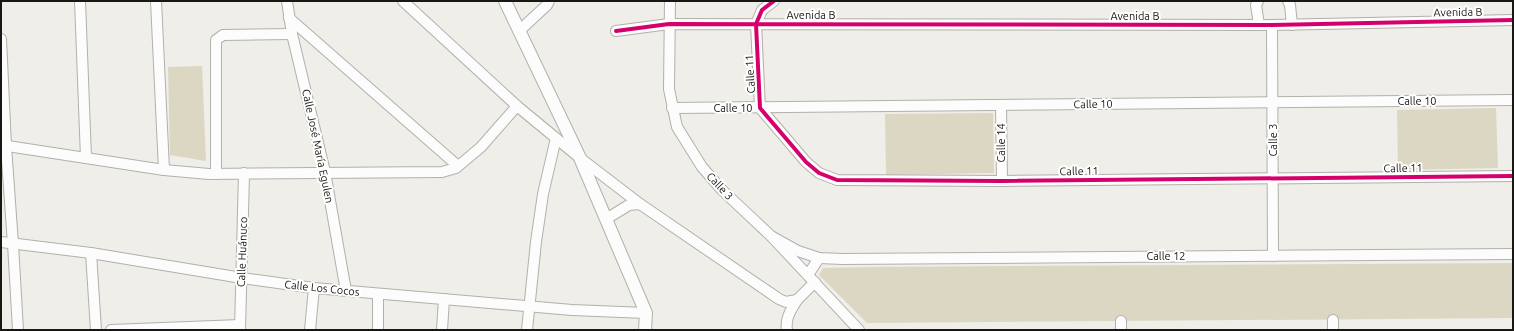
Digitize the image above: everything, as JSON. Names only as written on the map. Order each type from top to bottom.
[{"type":"street","points":[[80,1],[86,158]]},
{"type":"street","points":[[156,1],[164,170]]},
{"type":"street","name":"Calle José María Egulen","points":[[287,1],[292,34],[325,172],[346,291]]},
{"type":"street","points":[[403,1],[517,106],[580,158],[640,204],[779,299],[786,302],[797,300]]},
{"type":"street","points":[[506,1],[580,158],[606,219],[646,314],[645,330]]},
{"type":"street","points":[[519,31],[547,5],[549,1]]},
{"type":"street","name":"Calle 3","points":[[670,1],[669,89],[677,128],[702,167],[722,190],[772,236],[859,330]]},
{"type":"street","points":[[756,24],[762,10],[774,1]]},
{"type":"street","points":[[1258,1],[1256,5],[1259,25]]},
{"type":"street","points":[[1288,1],[1290,5],[1292,24]]},
{"type":"street","points":[[289,18],[458,166]]},
{"type":"street","name":"Avenida B","points":[[616,31],[669,24],[1272,25],[1513,20]]},
{"type":"street","name":"Calle 11","points":[[756,24],[760,108],[806,162],[819,173],[837,180],[1002,181],[1513,176]]},
{"type":"street","name":"Calle 3","points":[[1272,25],[1273,256]]},
{"type":"street","points":[[216,174],[216,40],[224,35],[292,34]]},
{"type":"street","points":[[1,39],[3,146],[13,244],[18,330]]},
{"type":"street","name":"Calle 10","points":[[672,108],[1513,100]]},
{"type":"street","points":[[3,146],[164,170],[216,174],[442,172],[458,166],[481,147],[517,106]]},
{"type":"street","name":"Calle 14","points":[[1001,106],[1002,181]]},
{"type":"street","points":[[527,330],[536,242],[543,194],[556,138]]},
{"type":"street","name":"Calle Huánuco","points":[[240,328],[244,173]]},
{"type":"street","points":[[606,219],[629,205],[640,204]]},
{"type":"street","name":"Calle 12","points":[[772,236],[798,251],[819,258],[842,259],[1513,254]]},
{"type":"street","name":"Calle Los Cocos","points":[[1,242],[91,253],[242,278],[314,288],[529,307],[646,314]]},
{"type":"street","points":[[91,253],[96,330]]},
{"type":"street","points":[[787,330],[786,323],[789,314],[812,278],[819,258]]},
{"type":"street","points":[[310,330],[314,288]]},
{"type":"street","points":[[378,294],[378,330]]},
{"type":"street","points":[[442,330],[444,299]]},
{"type":"street","points":[[111,330],[240,328]]},
{"type":"shaded area","points":[[202,66],[206,161],[170,155],[168,67]]},
{"type":"shaded area","points":[[1496,108],[1498,168],[1398,170],[1397,110]]},
{"type":"shaded area","points":[[993,113],[994,173],[886,175],[885,114]]},
{"type":"shaded area","points":[[1513,263],[1513,318],[867,323],[819,275],[823,268],[869,267]]},
{"type":"cycle path","points":[[774,1],[762,10],[756,24],[760,108],[806,162],[819,173],[837,180],[1002,181],[1513,176]]},
{"type":"cycle path","points":[[616,31],[669,24],[1272,25],[1513,20]]}]
